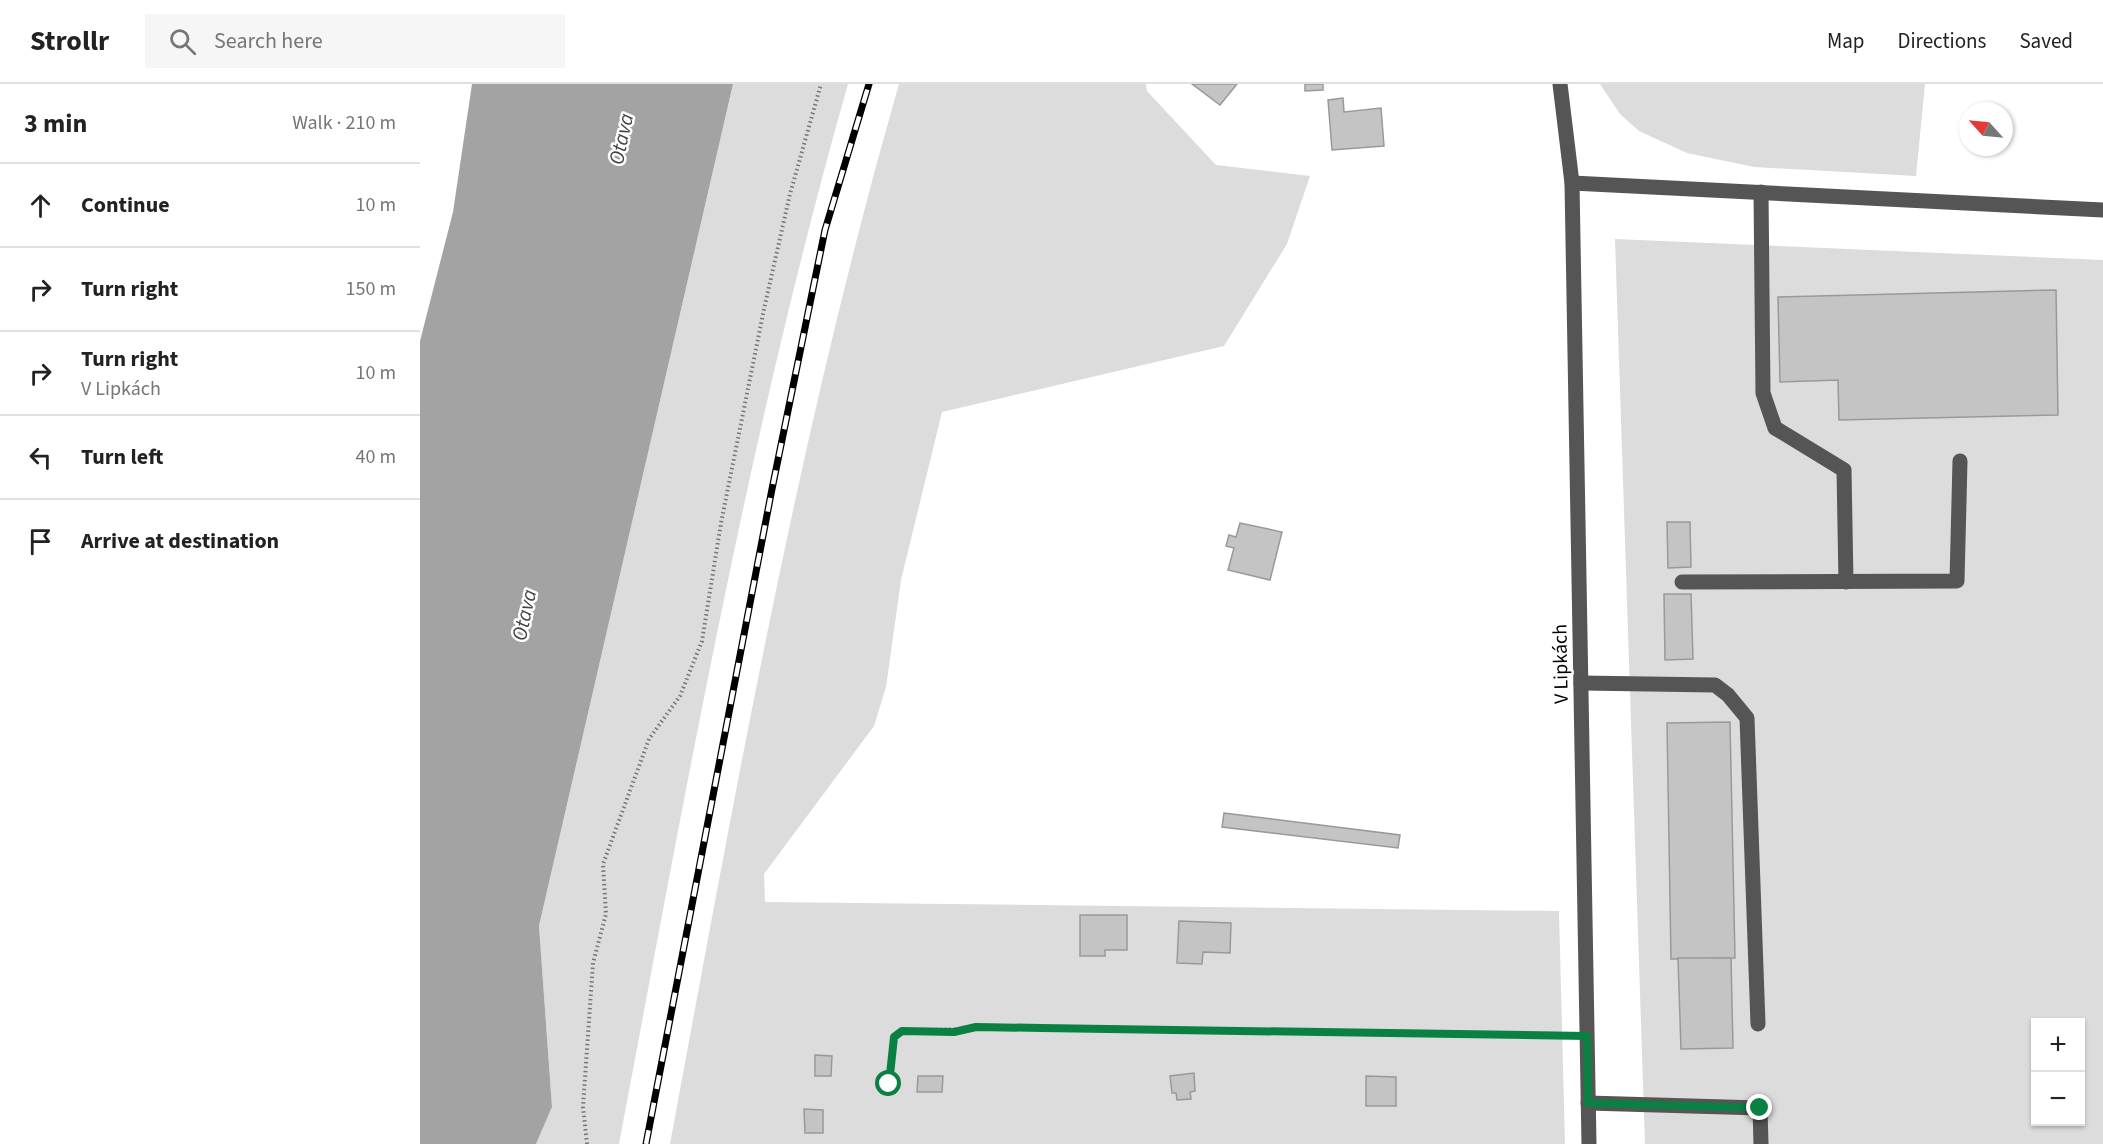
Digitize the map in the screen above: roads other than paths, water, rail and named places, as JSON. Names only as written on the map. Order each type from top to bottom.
[{"type":"street","name":"V Lipkách","points":[[1560,84],[1572,183],[1589,1144]]},
{"type":"street","points":[[1572,183],[2103,210]]},
{"type":"street","points":[[1761,192],[1763,393],[1775,428],[1844,470],[1846,582]]},
{"type":"street","points":[[1682,582],[1957,581],[1960,461]]},
{"type":"street","points":[[1581,683],[1714,685],[1728,694],[1747,718],[1758,1024]]},
{"type":"street","points":[[1588,1103],[1760,1108],[1761,1144]]},
{"type":"water","name":"Otava","points":[[472,84],[733,84],[539,926],[552,1107],[536,1144],[420,1144],[420,341],[453,212]]},
{"type":"railway","points":[[646,1144],[772,489],[825,230],[869,84]]}]
